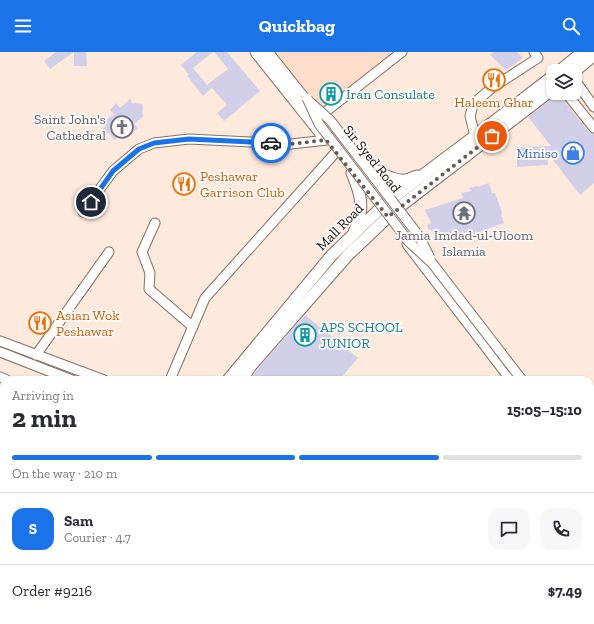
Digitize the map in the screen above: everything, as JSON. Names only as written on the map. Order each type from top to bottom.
[{"type":"main road","name":"Sir Syed Road","points":[[256,52],[326,140],[342,152],[352,172],[388,210]]},
{"type":"main road","name":"Sir Syed Road","points":[[269,52],[319,117],[342,152],[492,345],[520,376]]},
{"type":"main road","points":[[568,64],[579,55]]},
{"type":"main road","points":[[582,65],[594,56]]},
{"type":"main road","name":"Mall Road","points":[[244,376],[250,367],[388,210],[427,172],[546,81]]},
{"type":"main road","name":"Mall Road","points":[[231,376],[331,256],[353,235],[546,93]]},
{"type":"main road","points":[[342,152],[393,178],[404,180],[427,172]]},
{"type":"main road","points":[[352,172],[360,196],[361,206],[360,215],[353,235]]},
{"type":"main road","name":"Sir Syed Road","points":[[492,345],[510,376]]},
{"type":"street","points":[[269,52],[306,98],[330,120],[419,236],[432,263],[521,376]]},
{"type":"street","points":[[319,117],[402,52]]},
{"type":"street","points":[[475,136],[470,116],[473,105],[493,87],[538,58],[534,52]]},
{"type":"street","points":[[574,64],[579,55]]},
{"type":"street","points":[[582,90],[594,107]]},
{"type":"street","points":[[572,100],[594,128]]},
{"type":"street","points":[[83,212],[113,171],[139,149],[154,143],[189,139],[291,144],[326,140]]},
{"type":"street","points":[[172,376],[205,298],[342,152]]},
{"type":"street","points":[[155,223],[142,252],[150,273],[149,289],[193,327]]},
{"type":"street","points":[[36,354],[109,252]]},
{"type":"street","points":[[0,341],[94,376]]},
{"type":"street","points":[[0,352],[62,376]]},
{"type":"shaded area","points":[[267,52],[397,52],[319,117]]},
{"type":"building","points":[[56,52],[74,52],[50,69],[44,61]]},
{"type":"building","points":[[74,52],[86,52],[87,66],[74,66]]},
{"type":"building","points":[[197,52],[213,52],[193,68],[207,85],[228,69],[214,52],[227,52],[260,91],[224,121],[217,113],[227,105],[212,88],[203,96],[187,76],[189,75],[181,65]]},
{"type":"building","points":[[494,52],[517,52],[523,58],[506,70],[490,55]]},
{"type":"building","name":"Iran Consulate","points":[[336,85],[340,93],[327,103],[320,96],[322,95],[321,94]]},
{"type":"building","points":[[130,99],[133,104],[142,104],[142,114],[144,116],[134,124],[138,128],[130,134],[126,130],[114,140],[109,132],[107,134],[102,129],[106,126],[103,122],[114,114],[110,110],[116,103],[120,108]]},
{"type":"building","points":[[550,100],[563,100],[589,132],[594,134],[594,183],[580,195],[547,152],[548,165],[517,167],[517,147],[551,146],[528,117]]},
{"type":"building","name":"Jamia Imdad-ul-Uloom Islamia","points":[[489,183],[492,193],[495,193],[502,212],[501,214],[504,223],[471,235],[471,237],[466,237],[463,231],[436,241],[431,229],[429,230],[427,225],[431,223],[425,210],[463,198],[461,193],[471,191],[469,188],[478,187]]},
{"type":"building","name":"APS SCHOOL JUNIOR","points":[[305,315],[358,358],[342,376],[253,376]]},
{"type":"way so far","points":[[271,143],[291,144],[326,140],[388,217],[492,136]]},
{"type":"place","name":"Haleem Ghar","points":[[494,80]]},
{"type":"place","name":"Iran Consulate","points":[[331,94]]},
{"type":"place","name":"Saint John's Cathedral","points":[[122,127]]},
{"type":"place","name":"Miniso","points":[[573,153]]},
{"type":"place","name":"Peshawar Garrison Club","points":[[184,184]]},
{"type":"place","name":"Jamia Imdad-ul-Uloom Islamia","points":[[464,213]]},
{"type":"place","name":"Asian Wok Peshawar","points":[[40,323]]},
{"type":"place","name":"APS SCHOOL JUNIOR","points":[[305,335]]},
{"type":"route","points":[[91,202],[113,171],[139,149],[154,143],[189,139],[271,143]]}]
